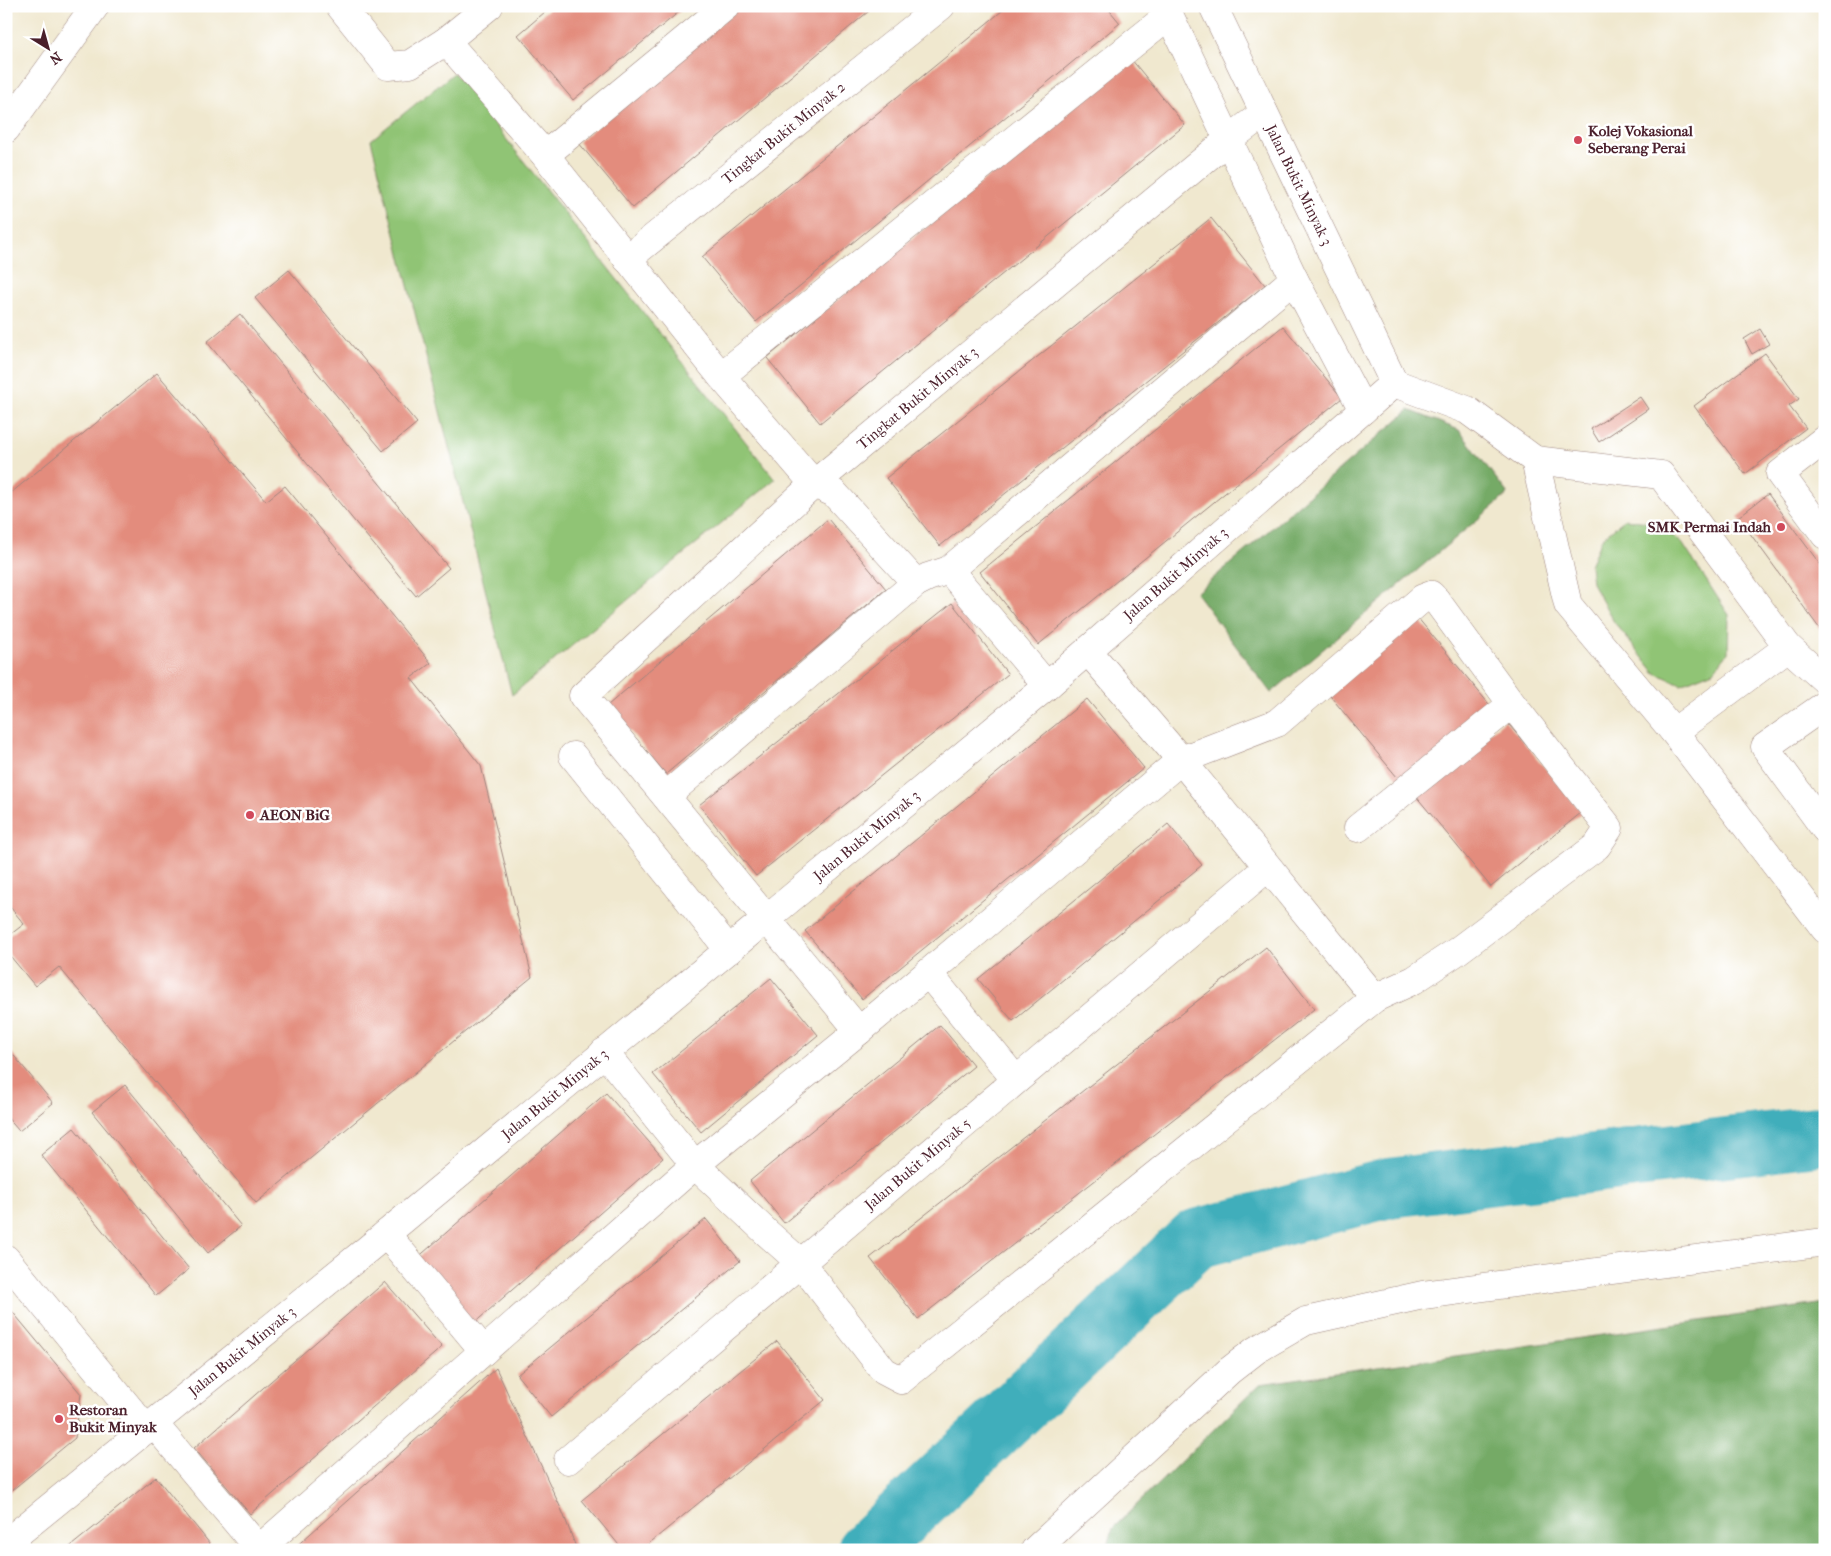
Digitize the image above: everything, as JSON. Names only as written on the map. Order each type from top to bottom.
[{"type":"street","points":[[6,128],[96,6]]},
{"type":"street","points":[[340,6],[388,66],[410,64],[446,41],[489,6]]},
{"type":"street","points":[[545,155],[726,6]]},
{"type":"street","name":"Tingkat Bukit Minyak 2","points":[[627,259],[941,6]]},
{"type":"street","name":"Jalan Bukit Minyak 3","points":[[6,1543],[386,1234],[1047,686],[1394,383],[1213,6]]},
{"type":"street","points":[[721,376],[1167,11],[1294,279],[1363,410]]},
{"type":"street","points":[[446,41],[545,155],[721,376],[814,484],[834,493],[916,583]]},
{"type":"street","name":"Tingkat Bukit Minyak 3","points":[[666,796],[583,696],[814,484],[1228,140],[1264,113]]},
{"type":"street","points":[[859,1031],[666,796],[916,583],[949,570],[1294,279]]},
{"type":"street","points":[[1394,383],[1467,410],[1535,460],[1661,475],[1788,647],[1825,680]]},
{"type":"street","points":[[1825,439],[1780,474],[1825,535]]},
{"type":"street","points":[[1535,460],[1568,604],[1674,732],[1825,929]]},
{"type":"street","points":[[949,570],[1047,686]]},
{"type":"street","points":[[6,1259],[259,1549],[695,1165],[859,1031],[1180,760],[1277,723],[1422,598],[1431,595],[1445,612],[1512,704],[1609,828],[1597,846],[1456,952],[1414,980],[1375,998],[901,1380],[884,1371],[801,1262],[695,1165],[604,1052]]},
{"type":"street","points":[[1674,732],[1788,647]]},
{"type":"street","points":[[1088,651],[1375,998]]},
{"type":"street","points":[[1358,828],[1512,704]]},
{"type":"street","points":[[1825,705],[1766,747],[1825,829]]},
{"type":"street","points":[[573,756],[729,950]]},
{"type":"street","name":"Jalan Bukit Minyak 5","points":[[568,1460],[1267,868]]},
{"type":"street","points":[[928,973],[1016,1080]]},
{"type":"street","points":[[386,1234],[484,1351]]},
{"type":"street","points":[[1034,1550],[1229,1371],[1256,1350],[1306,1322],[1423,1295],[1825,1242]]},
{"type":"green space","points":[[454,73],[775,479],[512,695],[371,140]]},
{"type":"green space","points":[[1409,410],[1459,430],[1508,494],[1271,693],[1196,593]]},
{"type":"green space","points":[[1625,519],[1655,523],[1682,543],[1729,615],[1728,653],[1713,671],[1681,684],[1655,673],[1614,622],[1592,583],[1590,565],[1602,538]]},
{"type":"green space","points":[[1825,1303],[1825,1550],[1107,1550],[1113,1528],[1260,1384]]},
{"type":"building","points":[[552,6],[686,6],[573,100],[518,35]]},
{"type":"building","points":[[741,6],[875,6],[633,208],[578,142]]},
{"type":"building","points":[[1008,6],[1106,6],[1120,23],[756,322],[702,257]]},
{"type":"building","points":[[1131,59],[1185,125],[820,423],[767,358]]},
{"type":"building","points":[[1211,218],[1265,285],[940,546],[886,478]]},
{"type":"building","points":[[289,270],[417,423],[383,451],[255,298]]},
{"type":"building","points":[[240,314],[449,568],[416,596],[207,342]]},
{"type":"building","points":[[1283,326],[1342,398],[1038,645],[980,572]]},
{"type":"building","points":[[1760,329],[1769,344],[1752,354],[1744,339]]},
{"type":"building","points":[[1765,353],[1799,399],[1789,406],[1806,428],[1745,474],[1694,406]]},
{"type":"building","name":"AEON BiG","points":[[157,373],[266,501],[285,486],[431,663],[411,678],[481,766],[532,977],[256,1203],[59,967],[35,986],[6,951],[6,938],[24,924],[6,902],[6,497]]},
{"type":"building","points":[[1640,397],[1648,409],[1599,442],[1591,429]]},
{"type":"building","points":[[1768,494],[1825,571],[1825,636],[1738,517]]},
{"type":"building","points":[[828,519],[886,589],[666,774],[608,705]]},
{"type":"building","points":[[952,603],[1008,674],[756,876],[699,805]]},
{"type":"building","points":[[1417,617],[1493,709],[1402,783],[1326,691]]},
{"type":"building","points":[[1087,699],[1144,768],[862,999],[805,931]]},
{"type":"building","points":[[1505,720],[1582,812],[1491,887],[1415,795]]},
{"type":"building","points":[[1168,824],[1202,865],[1013,1021],[978,979]]},
{"type":"building","points":[[1266,947],[1314,1009],[918,1319],[870,1258]]},
{"type":"building","points":[[771,978],[818,1035],[701,1132],[653,1074]]},
{"type":"building","points":[[940,1025],[974,1066],[784,1223],[750,1181]]},
{"type":"building","points":[[6,1046],[53,1103],[19,1131],[6,1116]]},
{"type":"building","points":[[125,1085],[241,1226],[208,1253],[92,1112]]},
{"type":"building","points":[[606,1093],[663,1158],[472,1325],[415,1260]]},
{"type":"building","points":[[74,1128],[189,1269],[156,1296],[41,1155]]},
{"type":"building","points":[[706,1219],[740,1261],[551,1417],[517,1375]]},
{"type":"building","points":[[385,1282],[442,1347],[250,1514],[194,1448]]},
{"type":"building","points":[[6,1304],[81,1394],[75,1438],[6,1495]]},
{"type":"building","points":[[777,1341],[825,1400],[641,1550],[623,1550],[582,1500]]},
{"type":"building","points":[[496,1368],[563,1513],[577,1550],[292,1550]]},
{"type":"building","points":[[156,1477],[210,1544],[202,1550],[66,1550]]},
{"type":"waterway","points":[[867,1550],[1196,1239],[1389,1188],[1825,1135]]},
{"type":"place","name":"Kolej Vokasional Seberang Perai","points":[[1578,140]]},
{"type":"place","name":"SMK Permai Indah","points":[[1781,527]]},
{"type":"place","name":"AEON BiG","points":[[250,815]]},
{"type":"place","name":"Restoran Bukit Minyak","points":[[59,1419]]}]
